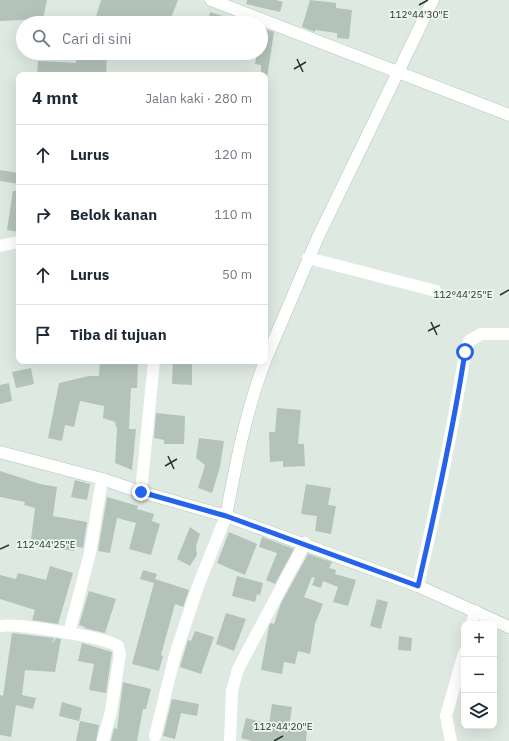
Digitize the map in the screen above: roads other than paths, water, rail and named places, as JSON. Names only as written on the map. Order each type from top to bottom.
[{"type":"street","points":[[211,0],[252,16]]},
{"type":"street","points":[[268,354],[308,258],[399,74],[433,0]]},
{"type":"street","points":[[268,22],[509,115]]},
{"type":"street","points":[[0,246],[16,243]]},
{"type":"street","points":[[308,258],[436,291]]},
{"type":"street","points":[[418,586],[433,525],[454,419],[465,352],[469,341],[481,334],[509,334]]},
{"type":"street","points":[[141,492],[154,364]]},
{"type":"street","points":[[155,736],[175,655],[198,586],[226,516],[242,434],[255,386],[264,364]]},
{"type":"street","points":[[0,452],[102,479],[141,492],[226,516],[305,543],[418,586],[509,627]]},
{"type":"street","points":[[69,634],[90,553],[102,479]]},
{"type":"street","points":[[230,741],[232,691],[238,669],[305,543]]},
{"type":"street","points":[[473,621],[475,612]]},
{"type":"street","points":[[0,626],[69,634],[111,641],[118,646],[120,654],[111,711],[103,741]]},
{"type":"street","points":[[451,741],[446,716],[463,657]]}]
